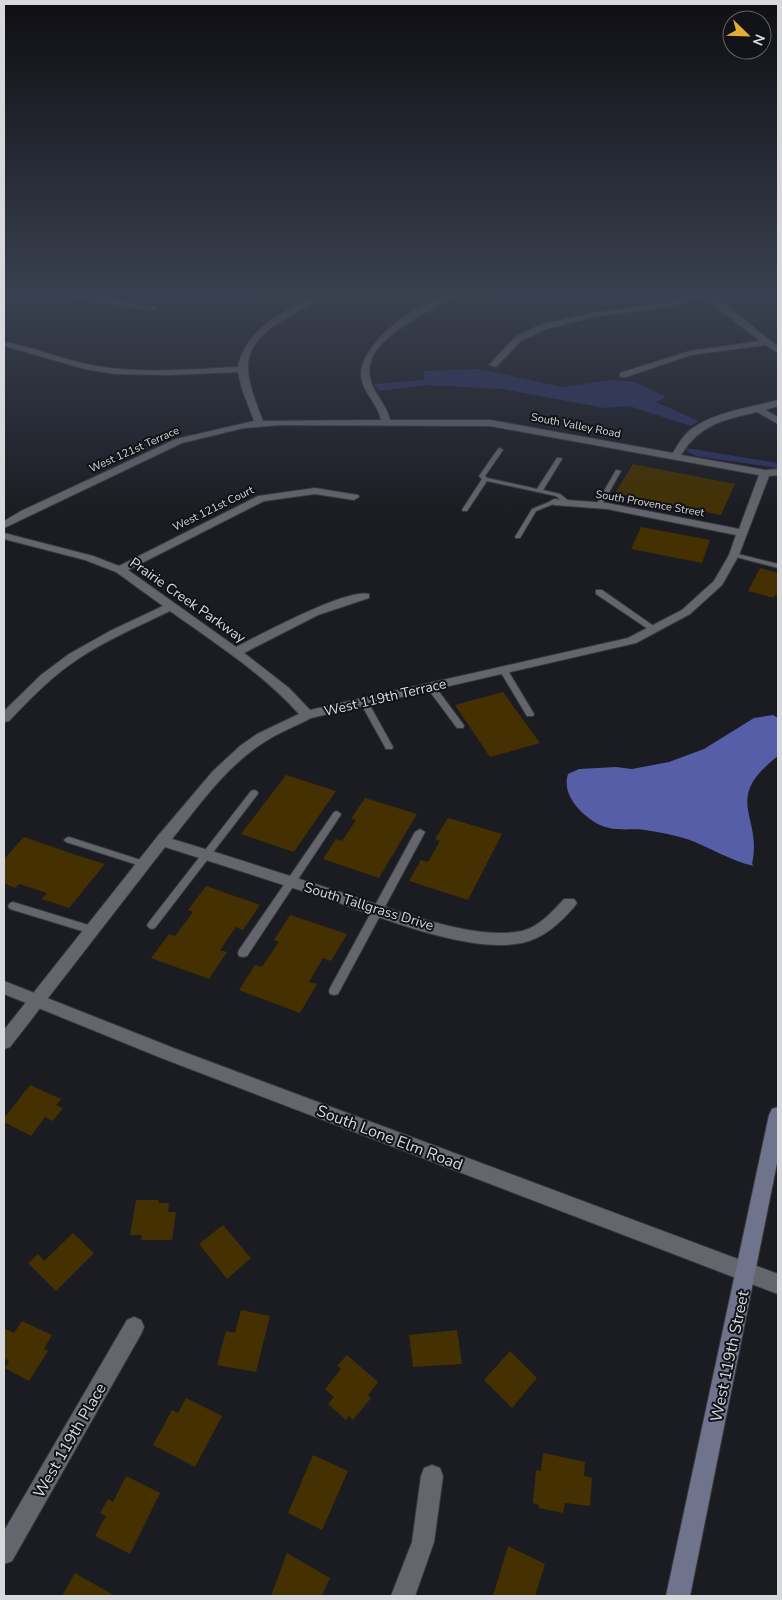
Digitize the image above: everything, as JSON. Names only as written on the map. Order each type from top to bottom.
[{"type":"main road","name":"West 119th Street","points":[[678,1596],[778,1115]]},
{"type":"street","points":[[102,369],[146,373],[242,369],[260,424]]},
{"type":"street","points":[[366,369],[365,376],[382,406],[386,421]]},
{"type":"street","points":[[623,375],[642,369]]},
{"type":"street","points":[[676,456],[689,437],[700,428],[778,403]]},
{"type":"street","points":[[758,409],[778,421]]},
{"type":"street","name":"South Valley Road","points":[[260,424],[386,421],[496,424],[772,472],[778,479]]},
{"type":"street","name":"West 121st Terrace","points":[[4,525],[25,513],[166,446],[194,436],[260,424]]},
{"type":"street","name":"West 119th Terrace","points":[[4,1042],[162,841],[218,774],[245,748],[307,715],[632,641],[686,612],[718,583],[734,556],[742,533],[772,472]]},
{"type":"street","name":"West 121st Court","points":[[120,570],[262,498],[315,491],[354,497]]},
{"type":"street","name":"South Provence Street","points":[[554,502],[599,505],[742,533]]},
{"type":"street","name":"Prairie Creek Parkway","points":[[4,536],[84,556],[120,570],[271,678],[307,715]]},
{"type":"street","points":[[236,652],[334,603],[365,596]]},
{"type":"street","points":[[4,718],[44,679],[72,657],[96,642],[172,606]]},
{"type":"street","name":"South Tallgrass Drive","points":[[162,841],[418,922],[490,939],[522,937],[542,929],[555,919],[569,903]]},
{"type":"street","name":"South Lone Elm Road","points":[[4,987],[170,1054],[778,1284]]},
{"type":"street","name":"West 119th Place","points":[[4,1553],[134,1327]]},
{"type":"street","points":[[403,1596],[422,1542],[432,1476]]},
{"type":"lane","points":[[485,480],[482,476],[500,450]]},
{"type":"lane","points":[[540,491],[559,459]]},
{"type":"lane","points":[[599,505],[618,471]]},
{"type":"lane","points":[[485,480],[558,495],[568,503]]},
{"type":"lane","points":[[465,510],[485,480]]},
{"type":"lane","points":[[518,536],[534,510],[554,502]]},
{"type":"lane","points":[[734,556],[778,566]]},
{"type":"lane","points":[[600,592],[654,629]]},
{"type":"lane","points":[[504,671],[530,714]]},
{"type":"lane","points":[[431,687],[460,726]]},
{"type":"lane","points":[[364,702],[389,747]]},
{"type":"lane","points":[[152,925],[254,793]]},
{"type":"lane","points":[[243,953],[337,814]]},
{"type":"lane","points":[[334,991],[420,832]]},
{"type":"lane","points":[[69,840],[144,864]]},
{"type":"lane","points":[[13,906],[92,930]]},
{"type":"shaded area","points":[[479,369],[562,387],[612,380],[635,382],[666,397],[656,402],[699,421],[691,426],[629,406],[604,408],[503,389],[426,385],[379,391],[374,384],[424,380],[424,371]]},
{"type":"shaded area","points":[[686,448],[778,463],[778,468],[696,456],[688,452]]},
{"type":"shaded area","points":[[773,715],[778,718],[778,756],[761,771],[751,785],[748,797],[748,808],[753,833],[752,864],[754,866],[737,861],[677,836],[645,830],[605,827],[586,816],[570,797],[567,782],[568,774],[579,769],[616,767],[632,769],[669,762],[704,749],[754,718]]},
{"type":"building","points":[[633,464],[735,484],[721,515],[615,493]]},
{"type":"building","points":[[641,527],[710,540],[702,563],[631,549]]},
{"type":"building","points":[[760,568],[778,573],[778,596],[775,595],[774,598],[748,591]]},
{"type":"building","points":[[503,692],[540,743],[490,757],[455,705]]},
{"type":"building","points":[[286,775],[336,791],[294,852],[241,834]]},
{"type":"building","points":[[365,798],[417,814],[379,878],[323,859],[336,839],[342,841],[356,820],[351,819]]},
{"type":"building","points":[[448,818],[502,834],[468,900],[409,881],[421,860],[428,862],[440,841],[435,839]]},
{"type":"building","points":[[24,837],[105,864],[69,908],[42,899],[47,893],[19,884],[15,888],[4,883],[4,859]]},
{"type":"building","points":[[206,886],[260,905],[243,930],[236,927],[220,950],[227,952],[209,979],[151,958],[169,934],[175,936],[193,912],[188,910]]},
{"type":"building","points":[[290,915],[347,934],[331,961],[323,958],[309,982],[317,984],[300,1013],[239,990],[255,965],[262,967],[279,942],[274,940]]},
{"type":"building","points":[[30,1085],[61,1099],[56,1105],[63,1108],[53,1121],[45,1117],[31,1136],[4,1122],[4,1118]]},
{"type":"building","points":[[136,1200],[159,1200],[158,1203],[169,1203],[168,1212],[176,1212],[172,1240],[141,1240],[142,1235],[130,1235]]},
{"type":"building","points":[[223,1225],[251,1258],[227,1279],[199,1244]]},
{"type":"building","points":[[73,1233],[94,1253],[56,1291],[28,1263],[38,1254],[44,1261]]},
{"type":"building","points":[[241,1310],[270,1316],[256,1372],[217,1365],[226,1331],[235,1333]]},
{"type":"building","points":[[22,1321],[52,1335],[44,1349],[48,1351],[29,1381],[5,1368],[9,1361],[4,1358],[4,1328],[14,1333]]},
{"type":"building","points":[[457,1330],[462,1364],[413,1367],[409,1335]]},
{"type":"building","points":[[510,1351],[537,1378],[512,1408],[484,1380]]},
{"type":"building","points":[[347,1355],[378,1382],[368,1395],[371,1398],[353,1420],[349,1416],[346,1420],[328,1404],[334,1397],[325,1389],[341,1369],[337,1366]]},
{"type":"building","points":[[186,1398],[222,1416],[195,1467],[153,1445],[172,1410],[178,1413]]},
{"type":"building","points":[[543,1453],[585,1462],[584,1476],[592,1478],[590,1506],[565,1503],[563,1513],[539,1508],[539,1505],[533,1503],[536,1470],[541,1471]]},
{"type":"building","points":[[313,1455],[348,1471],[322,1530],[288,1513]]},
{"type":"building","points":[[126,1476],[160,1493],[130,1554],[95,1536],[106,1516],[100,1513],[108,1499],[113,1502]]},
{"type":"building","points":[[508,1546],[545,1564],[535,1596],[493,1596]]},
{"type":"building","points":[[287,1553],[330,1578],[322,1596],[271,1596]]},
{"type":"building","points":[[75,1573],[115,1596],[62,1596]]}]
